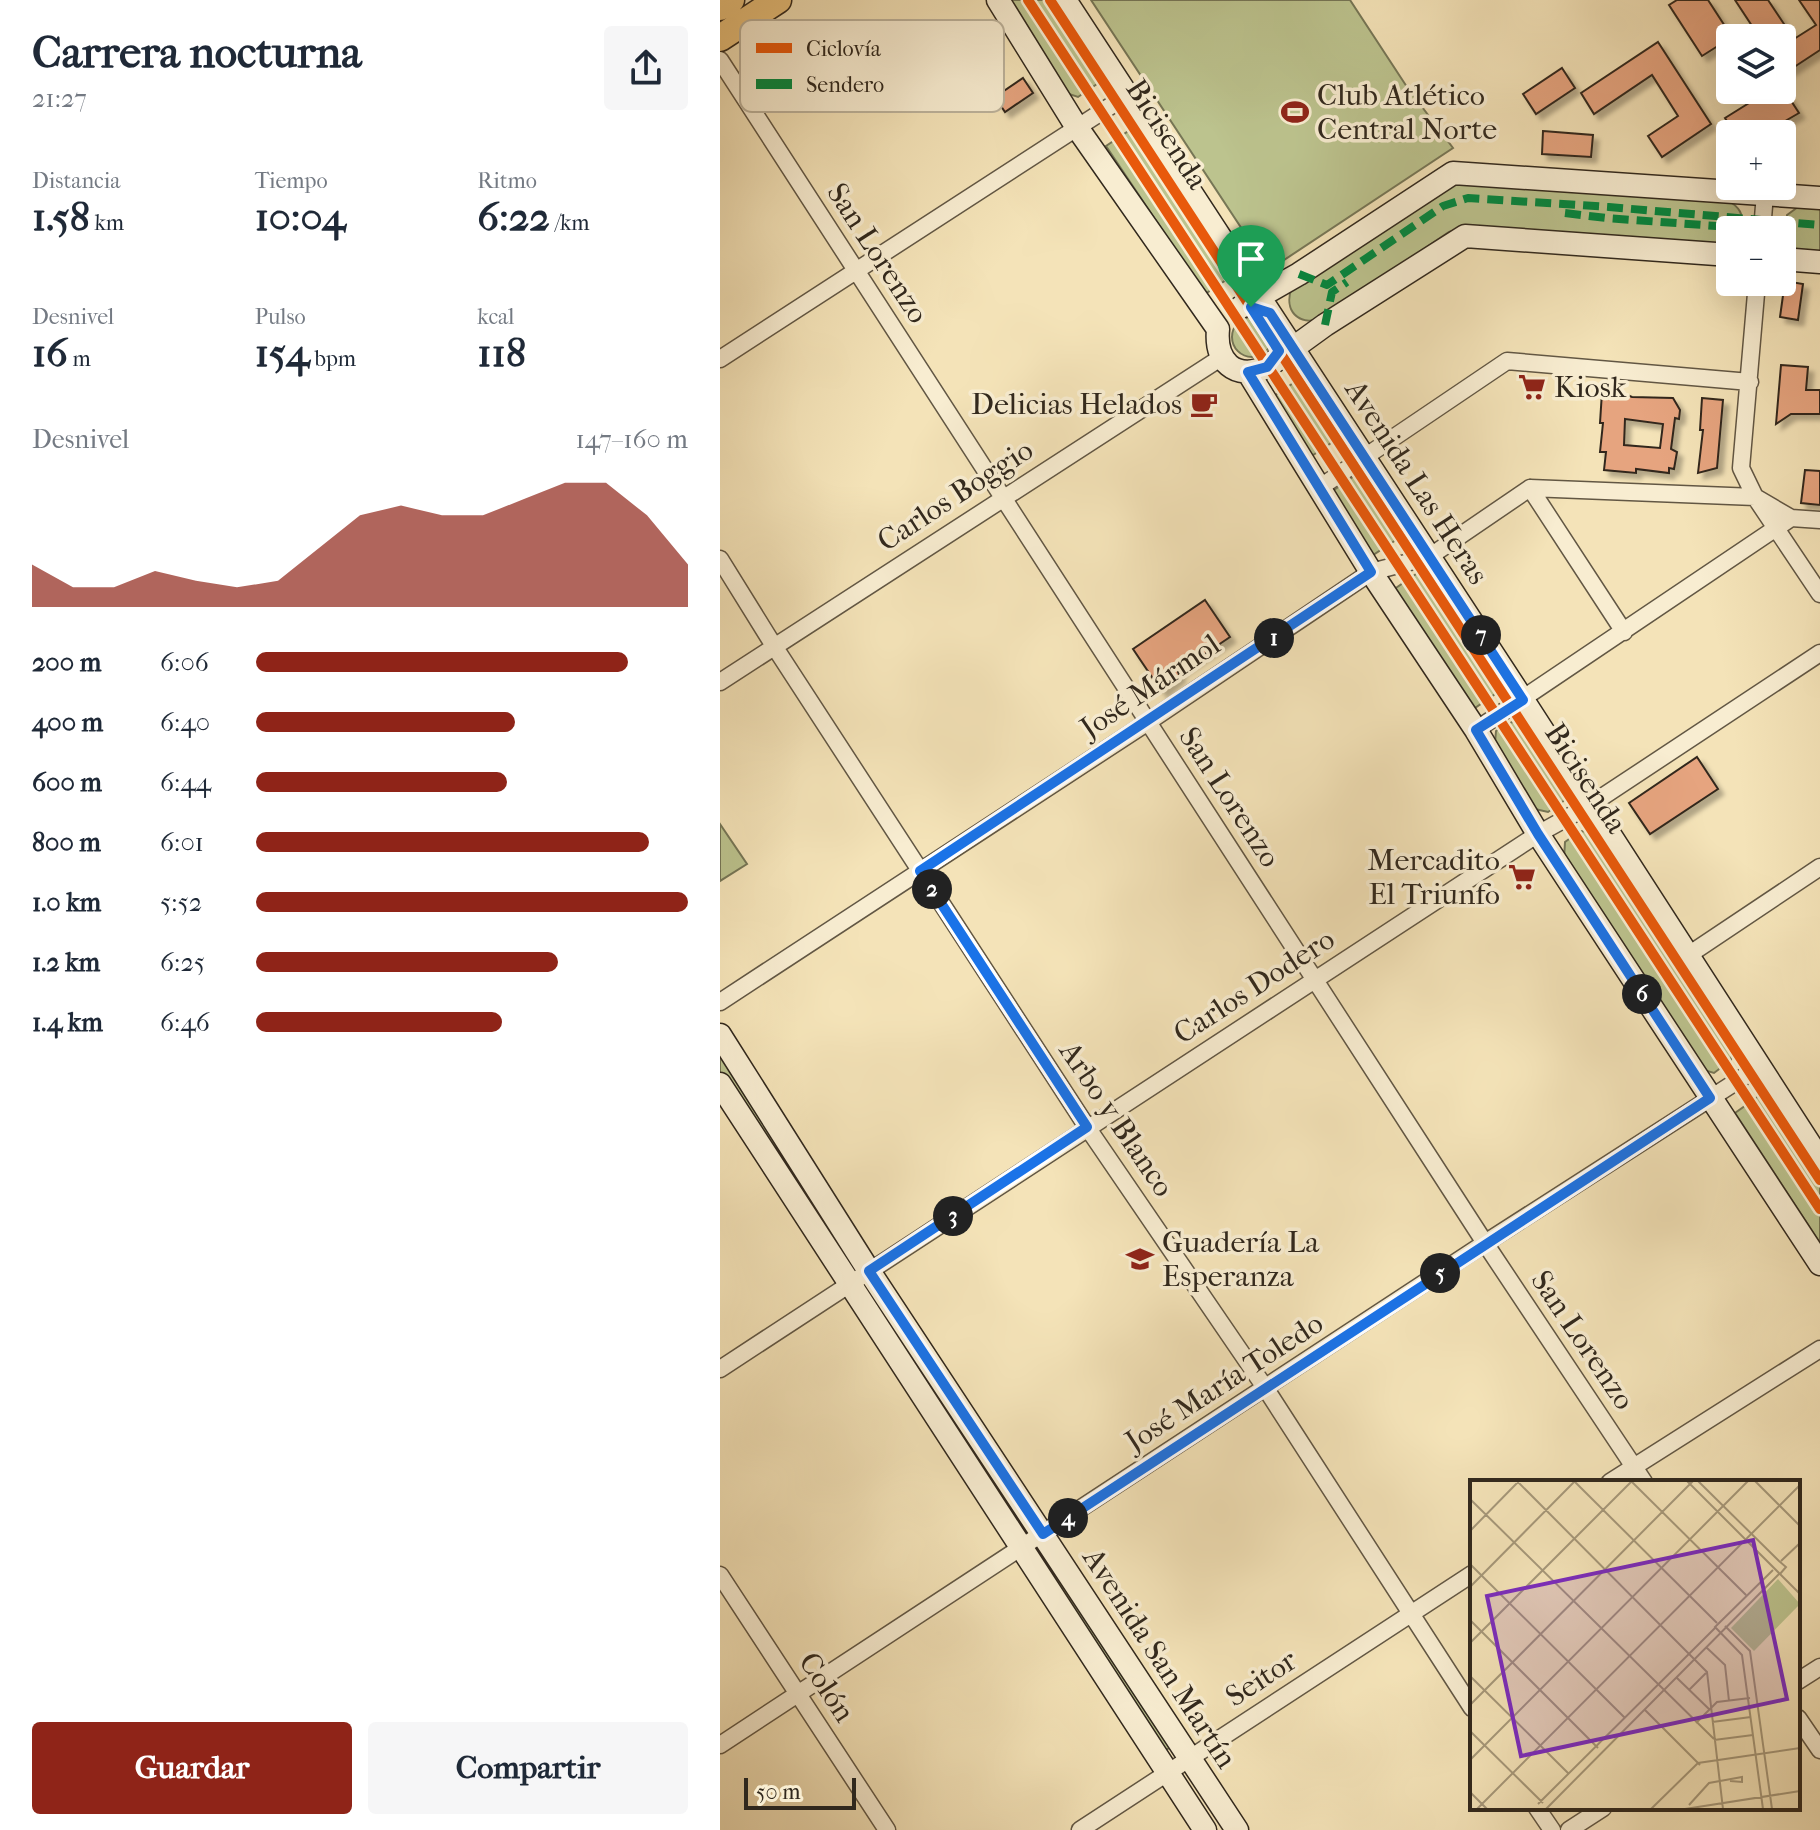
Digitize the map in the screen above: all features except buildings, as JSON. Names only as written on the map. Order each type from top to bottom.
[{"type":"main road","points":[[720,7],[731,0]]},
{"type":"main road","points":[[747,20],[778,0]]},
{"type":"main road","points":[[998,0],[1076,126],[1218,329]]},
{"type":"main road","name":"Avenida Las Heras","points":[[1065,0],[1270,326],[1364,457],[1820,1160]]},
{"type":"main road","points":[[720,38],[740,25]]},
{"type":"main road","points":[[1234,366],[1267,367],[1270,326],[1453,173],[1716,191]]},
{"type":"main road","points":[[1796,196],[1820,198]]},
{"type":"main road","points":[[1716,254],[1465,236],[1270,326],[1225,317],[1218,329],[1217,344],[1319,488],[1476,730],[1538,834],[1820,1264]]},
{"type":"main road","points":[[1796,260],[1820,262]]},
{"type":"main road","name":"Avenida San Martín","points":[[720,1035],[869,1271],[1237,1830]]},
{"type":"main road","name":"Avenida San Martín","points":[[720,1084],[1205,1830]]},
{"type":"street","name":"San Lorenzo","points":[[720,60],[740,91]]},
{"type":"street","points":[[720,359],[1126,96]]},
{"type":"street","name":"San Lorenzo","points":[[753,112],[1485,1243],[1643,1480]]},
{"type":"street","points":[[1756,296],[1741,468],[1755,497],[1820,594]]},
{"type":"street","points":[[1319,488],[1507,361],[1750,382]]},
{"type":"street","name":"Carlos Boggio","points":[[720,682],[1002,497],[1234,366]]},
{"type":"street","points":[[1530,488],[1755,497],[1791,518],[1820,520]]},
{"type":"street","points":[[1530,488],[1624,632]]},
{"type":"street","name":"José Mármol","points":[[720,1002],[1371,572],[1429,557],[1530,488]]},
{"type":"street","points":[[1476,730],[1791,518]]},
{"type":"street","name":"Arbo y Blanco","points":[[720,559],[1087,1127],[1266,1389],[1470,1705]]},
{"type":"street","name":"Carlos Dodero","points":[[720,1369],[1087,1127],[1538,834],[1590,805],[1820,653]]},
{"type":"street","points":[[1687,956],[1820,867]]},
{"type":"street","name":"José María Toledo","points":[[720,1745],[1759,1067]]},
{"type":"street","points":[[1613,1480],[1820,1349]]},
{"type":"street","name":"Colón","points":[[720,1575],[887,1830]]},
{"type":"street","name":"Seitor","points":[[1080,1830],[1470,1575]]},
{"type":"street","points":[[1800,1680],[1820,1667]]},
{"type":"street","points":[[1800,1721],[1820,1750]]},
{"type":"street","points":[[1538,1810],[1552,1830]]},
{"type":"street","points":[[1569,1830],[1600,1810]]},
{"type":"green space","points":[[1007,0],[1056,0],[1100,67],[1097,84],[1078,97],[1066,93]]},
{"type":"green space","name":"Club Atlético Central Norte","points":[[1091,0],[1350,0],[1407,87],[1453,148],[1269,270]]},
{"type":"green space","points":[[1133,128],[1232,276],[1205,294],[1106,146]]},
{"type":"green space","points":[[1465,181],[1716,198],[1735,205],[1741,216],[1716,216],[1716,244],[1465,227],[1449,232],[1322,318],[1306,320],[1291,309],[1292,287],[1452,186]]},
{"type":"green space","points":[[1798,207],[1820,208],[1820,252],[1796,249],[1796,216],[1787,215]]},
{"type":"green space","points":[[1252,317],[1266,323],[1272,337],[1266,351],[1252,357],[1238,351],[1232,337],[1238,323]]},
{"type":"green space","points":[[1301,378],[1340,437],[1310,457],[1271,398]]},
{"type":"green space","points":[[1360,472],[1402,536],[1373,555],[1331,492]]},
{"type":"green space","points":[[1422,570],[1501,690],[1472,710],[1393,590]]},
{"type":"green space","points":[[1512,722],[1525,724],[1567,788],[1565,800],[1548,812],[1535,809],[1495,743],[1496,731]]},
{"type":"green space","points":[[720,824],[747,864],[720,881]]},
{"type":"green space","points":[[1580,831],[1597,833],[1733,1043],[1731,1060],[1714,1073],[1697,1068],[1564,859],[1565,842]]},
{"type":"green space","points":[[720,1052],[850,1252],[840,1258],[720,1073]]},
{"type":"green space","points":[[1766,1091],[1820,1172],[1820,1243],[1735,1113]]},
{"type":"green space","points":[[883,1303],[1024,1513],[1016,1519],[875,1309]]},
{"type":"green space","points":[[1052,1564],[1172,1746],[1163,1752],[1044,1569]]},
{"type":"marked path","points":[[1299,274],[1327,285],[1443,206],[1468,198],[1820,225]]},
{"type":"marked path","points":[[1565,213],[1716,226]]},
{"type":"marked path","points":[[1325,325],[1332,292],[1347,282]]},
{"type":"cycle path","points":[[1028,0],[1820,1209]]},
{"type":"cycle path","name":"Bicisenda","points":[[1050,0],[1820,1180]]},
{"type":"place","name":"Club Atlético Central Norte","points":[[1295,112]]},
{"type":"place","name":"Kiosk","points":[[1532,387]]},
{"type":"place","name":"Delicias Helados","points":[[1204,404]]},
{"type":"place","name":"Mercadito El Triunfo","points":[[1522,877]]},
{"type":"place","name":"Guadería La Esperanza","points":[[1140,1259]]},
{"type":"route","points":[[1251,307],[1270,313],[1523,700],[1476,730],[1538,834],[1710,1098],[1043,1534],[869,1271],[1087,1127],[920,871],[1371,572],[1248,372],[1267,367],[1279,351],[1251,307]]}]
